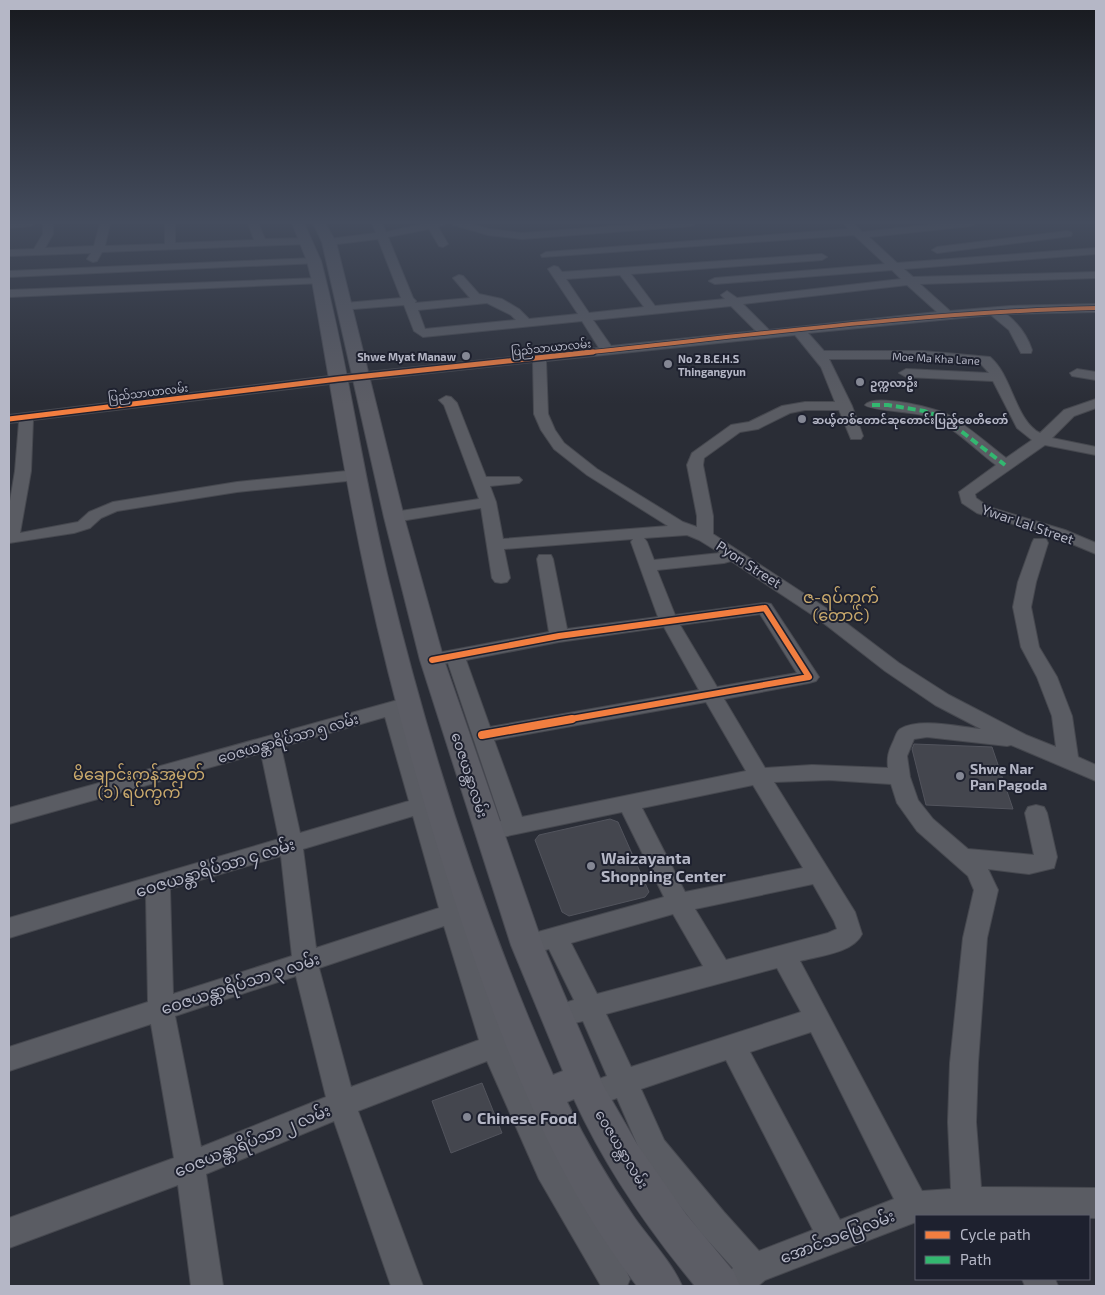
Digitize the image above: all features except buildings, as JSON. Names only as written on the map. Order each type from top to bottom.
[{"type":"main road","name":"ဝေဇယန္တာလမ်း","points":[[320,283],[394,517],[410,577],[443,658],[501,829],[527,945],[586,1087],[624,1157],[672,1228],[720,1286]]},
{"type":"main road","name":"ဝေဇယန္တာလမ်း","points":[[340,283],[345,307],[357,475],[401,706],[462,910],[506,1041],[544,1095],[598,1195],[638,1258],[662,1286]]},
{"type":"main road","points":[[378,581],[410,577]]},
{"type":"main road","points":[[544,1095],[586,1087]]},
{"type":"street","points":[[73,290],[78,283]]},
{"type":"street","points":[[9,294],[252,283]]},
{"type":"street","points":[[402,283],[420,331],[423,333],[733,302],[889,283]]},
{"type":"street","points":[[465,283],[475,296],[484,300]]},
{"type":"street","points":[[564,283],[608,351]]},
{"type":"street","points":[[632,283],[652,310]]},
{"type":"street","points":[[717,283],[766,334]]},
{"type":"street","points":[[912,283],[946,315]]},
{"type":"street","points":[[345,307],[484,300],[498,302],[515,312],[525,322]]},
{"type":"street","name":"ပြည်သာယာလမ်း","points":[[9,419],[350,378],[798,330],[993,311],[1096,308]]},
{"type":"street","points":[[993,311],[1009,321],[1026,350]]},
{"type":"street","points":[[798,330],[828,367],[856,436]]},
{"type":"street","name":"Moe Ma Kha Lane","points":[[820,355],[923,355],[985,360],[990,364],[1024,428],[1042,440],[1096,451]]},
{"type":"street","name":"Pyon Street","points":[[539,358],[542,414],[548,430],[559,446],[599,477],[677,525],[705,536],[823,614],[917,685],[942,700],[1019,740],[1068,762],[1096,772]]},
{"type":"street","points":[[906,373],[997,377]]},
{"type":"street","points":[[1077,373],[1096,376]]},
{"type":"street","points":[[446,400],[450,403],[488,502],[501,578]]},
{"type":"street","points":[[872,406],[888,405],[924,411],[944,418],[1004,465],[1042,440],[1069,413],[1096,403]]},
{"type":"street","points":[[705,536],[705,516],[695,465],[697,456],[736,428],[753,426],[766,418],[788,409],[805,406],[844,406]]},
{"type":"street","points":[[26,417],[23,471],[11,539],[68,530],[84,525],[95,515],[113,507],[237,487],[357,475]]},
{"type":"street","name":"Ywar Lal Street","points":[[1004,465],[967,492],[968,500],[983,510],[1059,533],[1096,549]]},
{"type":"street","points":[[480,482],[514,480]]},
{"type":"street","points":[[394,517],[488,502]]},
{"type":"street","points":[[496,545],[688,530]]},
{"type":"street","points":[[558,1016],[834,942],[850,934],[846,919],[759,776],[669,621],[639,542]]},
{"type":"street","points":[[1040,543],[1027,582],[1022,607],[1030,647],[1047,677],[1062,716],[1068,762]]},
{"type":"street","points":[[647,566],[724,558]]},
{"type":"street","points":[[544,559],[559,636]]},
{"type":"street","points":[[482,734],[809,677],[765,608],[559,636],[443,658],[482,734],[501,829],[759,776],[798,772],[836,772],[899,777]]},
{"type":"street","name":"ဝေဇယန္တာရိပ်သာ ၅ လမ်း","points":[[9,816],[401,706]]},
{"type":"street","points":[[985,1207],[962,1122],[964,1062],[975,938],[986,890],[977,870],[925,825],[908,803],[899,777],[897,756],[906,735],[915,731],[926,730],[1019,740]]},
{"type":"street","points":[[270,744],[291,844],[305,962],[342,1104],[407,1286]]},
{"type":"street","points":[[628,802],[679,903],[720,972]]},
{"type":"street","name":"ဝေဇယန္တာရိပ်သာ ၄ လမ်း","points":[[9,928],[430,803]]},
{"type":"street","points":[[963,857],[1029,866],[1046,862],[1036,813]]},
{"type":"street","points":[[527,945],[679,903],[819,874]]},
{"type":"street","points":[[158,884],[162,1008],[190,1166],[207,1286]]},
{"type":"street","name":"ဝေဇယန္တာရိပ်သာ ၃ လမ်း","points":[[9,1059],[462,910]]},
{"type":"street","points":[[556,938],[654,1150],[713,1223],[746,1277]]},
{"type":"street","points":[[784,956],[818,1018],[914,1207]]},
{"type":"street","points":[[586,1087],[624,1082],[818,1018]]},
{"type":"street","points":[[506,1041],[549,1169],[609,1283],[638,1258]]},
{"type":"street","name":"ဝေဇယန္တာရိပ်သာ ၂ လမ်း","points":[[9,1233],[190,1166],[342,1104],[506,1041]]},
{"type":"street","points":[[733,1046],[832,1237]]},
{"type":"street","name":"အောင်သပြေလမ်း","points":[[746,1277],[832,1237],[914,1207],[985,1207],[1096,1203]]},
{"type":"marked path","points":[[872,405],[888,405],[924,411],[944,418],[1005,465]]},
{"type":"cycle path","points":[[9,419],[338,379],[947,315],[1010,310],[1096,308]]},
{"type":"cycle path","points":[[432,660],[559,636],[765,608],[809,677],[482,735]]},
{"type":"place","name":"Shwe Myat Manaw","points":[[466,356]]},
{"type":"place","name":"No 2 B.E.H.S Thingangyun","points":[[668,364]]},
{"type":"place","name":"ဥက္ကလာဦး","points":[[860,382]]},
{"type":"place","name":"ဆယ့်တစ်တောင်ဆုတောင်းပြည့်စေတီတော်","points":[[802,419]]},
{"type":"place","name":"Shwe Nar Pan Pagoda","points":[[960,776]]},
{"type":"place","name":"Waizayanta Shopping Center","points":[[591,866]]},
{"type":"place","name":"Chinese Food","points":[[467,1117]]},
{"type":"district","name":"ဇ-ရပ်ကွက် (တောင်)","points":[[841,605]]},
{"type":"district","name":"မိချောင်းကန်အမှတ် (၁) ရပ်ကွက်","points":[[139,782]]}]
